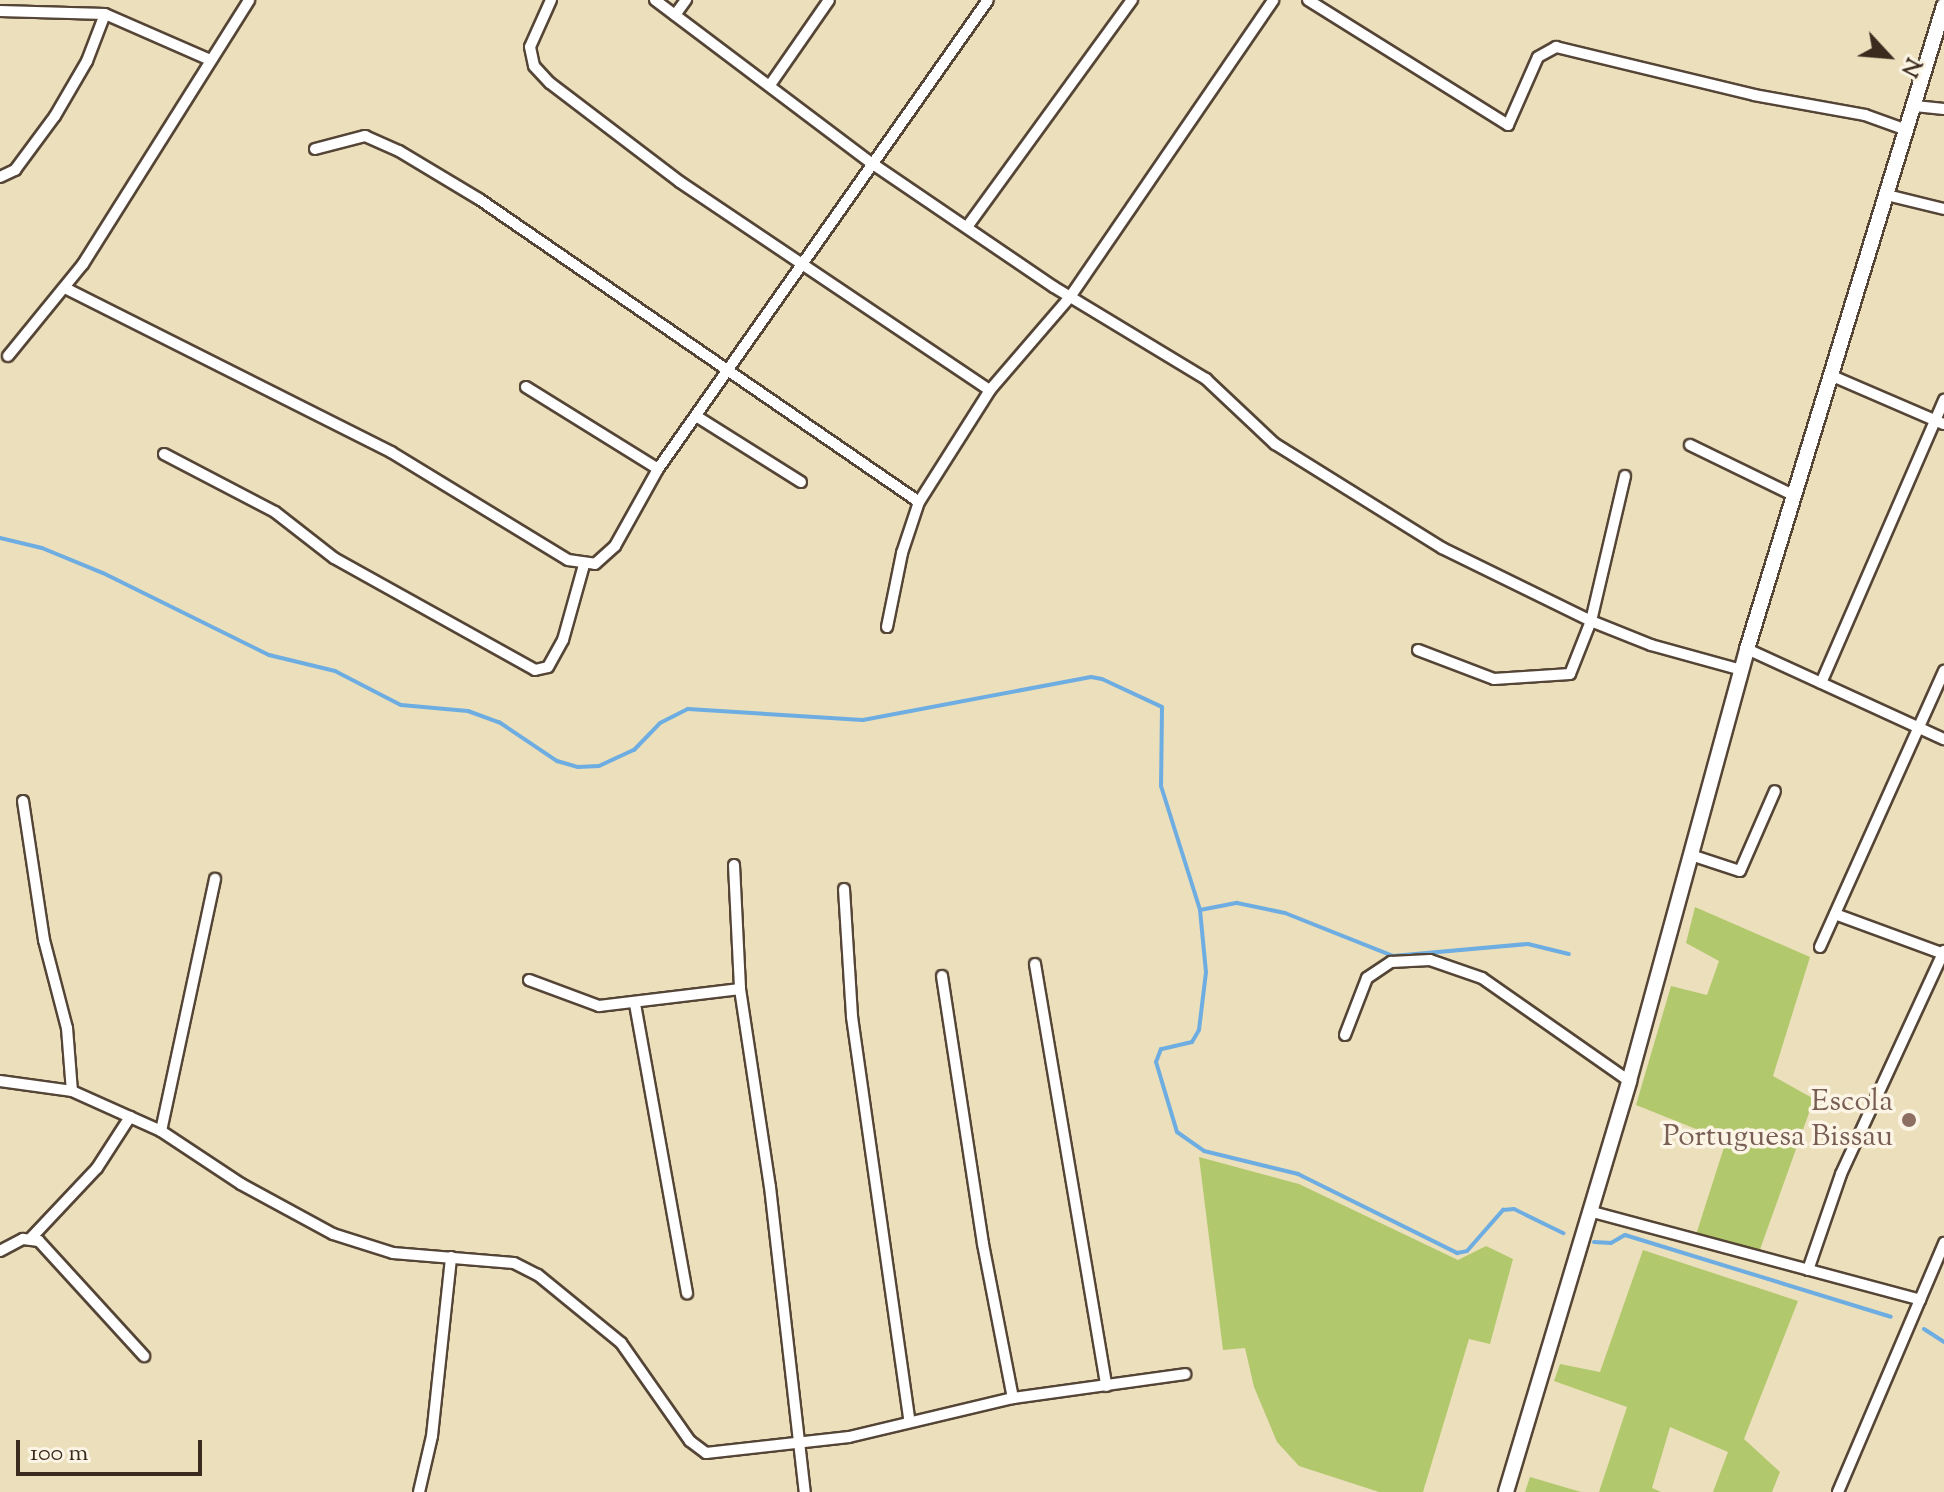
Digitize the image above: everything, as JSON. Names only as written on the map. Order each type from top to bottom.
[{"type":"main road","points":[[1506,1492],[1694,856],[1747,649],[1944,6]]},
{"type":"street","points":[[8,356],[65,288],[208,59],[249,0]]},
{"type":"street","points":[[551,0],[530,47],[534,66],[550,83],[680,182],[990,390]]},
{"type":"street","points":[[655,0],[870,162],[1070,297],[1206,379],[1275,444],[1442,548],[1591,621],[1651,645],[1742,670]]},
{"type":"street","points":[[675,15],[686,0]]},
{"type":"street","points":[[770,85],[829,0]]},
{"type":"street","points":[[65,288],[391,452],[584,565],[605,558],[615,546],[658,469],[870,162],[988,0]]},
{"type":"street","points":[[967,227],[1132,0]]},
{"type":"street","points":[[887,627],[902,553],[919,502],[990,390],[1070,297],[1273,0]]},
{"type":"street","points":[[1308,0],[1508,125],[1538,57],[1556,47],[1754,95],[1865,115],[1907,130]]},
{"type":"street","points":[[0,11],[105,14],[208,59]]},
{"type":"street","points":[[0,177],[15,170],[55,116],[87,61],[105,14]]},
{"type":"street","points":[[1915,106],[1944,109]]},
{"type":"street","points":[[315,149],[346,137],[382,141],[479,199],[919,502]]},
{"type":"street","points":[[1887,195],[1944,209]]},
{"type":"street","points":[[1830,375],[1940,422]]},
{"type":"street","points":[[526,387],[658,469]]},
{"type":"street","points":[[1821,683],[1940,422],[1944,400]]},
{"type":"street","points":[[696,416],[801,482]]},
{"type":"street","points":[[1690,445],[1793,495]]},
{"type":"street","points":[[164,454],[275,512],[334,558],[535,670],[548,667],[563,640],[584,565]]},
{"type":"street","points":[[1418,650],[1494,679],[1563,677],[1578,662],[1591,621],[1625,476]]},
{"type":"street","points":[[1747,649],[1944,739]]},
{"type":"street","points":[[1820,947],[1944,671]]},
{"type":"street","points":[[1694,856],[1740,871],[1775,791]]},
{"type":"street","points":[[23,801],[44,940],[67,1028],[72,1091]]},
{"type":"street","points":[[734,865],[740,989],[770,1187],[805,1492]]},
{"type":"street","points":[[161,1131],[215,879]]},
{"type":"street","points":[[844,889],[852,1017],[910,1422]]},
{"type":"street","points":[[1808,1270],[1841,1174],[1944,953],[1835,914]]},
{"type":"street","points":[[1345,1035],[1367,978],[1391,962],[1430,960],[1453,965],[1507,993],[1629,1081]]},
{"type":"street","points":[[1035,964],[1106,1386]]},
{"type":"street","points":[[942,976],[983,1244],[1013,1398]]},
{"type":"street","points":[[529,980],[590,1004],[635,1004],[740,989]]},
{"type":"street","points":[[635,1004],[687,1293]]},
{"type":"street","points":[[0,1081],[72,1091],[161,1131],[241,1184],[333,1234],[393,1253],[514,1263],[552,1283],[621,1343],[690,1441],[706,1453],[800,1444],[1013,1398],[1185,1374]]},
{"type":"street","points":[[0,1251],[31,1238],[97,1168],[130,1117]]},
{"type":"street","points":[[1589,1211],[1920,1300]]},
{"type":"street","points":[[31,1238],[44,1245],[144,1356]]},
{"type":"street","points":[[1843,1490],[1944,1243]]},
{"type":"street","points":[[419,1492],[436,1408],[451,1257]]},
{"type":"green space","points":[[1695,907],[1810,957],[1773,1076],[1814,1099],[1758,1255],[1695,1238],[1726,1141],[1636,1105],[1671,986],[1707,995],[1719,961],[1686,943]]},
{"type":"green space","points":[[1199,1157],[1299,1184],[1458,1260],[1486,1246],[1513,1259],[1490,1344],[1469,1339],[1423,1492],[1379,1492],[1299,1466],[1277,1442],[1254,1387],[1245,1348],[1223,1350]]},
{"type":"green space","points":[[1643,1250],[1798,1301],[1744,1439],[1780,1472],[1772,1492],[1713,1492],[1728,1452],[1670,1427],[1652,1488],[1661,1492],[1599,1492],[1627,1407],[1554,1381],[1560,1364],[1600,1372]]},
{"type":"green space","points":[[1530,1477],[1581,1492],[1525,1492]]},
{"type":"waterway","points":[[0,538],[42,548],[103,573],[269,655],[335,671],[401,705],[468,711],[499,722],[557,761],[578,767],[599,766],[634,750],[660,723],[688,709],[863,720],[1091,677],[1102,679],[1162,707],[1161,786],[1200,910],[1206,972],[1199,1030],[1192,1042],[1161,1049],[1156,1062],[1177,1132],[1204,1151],[1298,1174],[1457,1253],[1467,1251],[1503,1210],[1514,1209],[1563,1233]]},
{"type":"waterway","points":[[1200,910],[1237,903],[1285,913],[1393,956],[1528,944],[1569,954]]},
{"type":"waterway","points":[[1594,1242],[1611,1243],[1625,1235],[1891,1317]]},
{"type":"waterway","points":[[1924,1329],[1944,1342]]},
{"type":"place","name":"Escola Portuguesa Bissau","points":[[1909,1120]]}]
